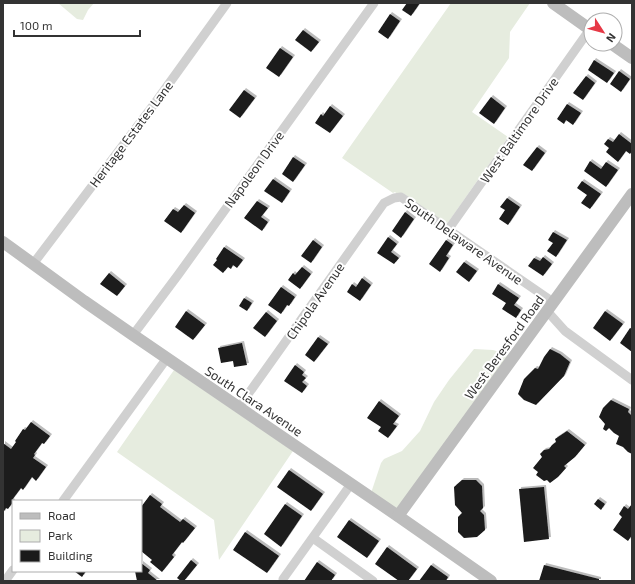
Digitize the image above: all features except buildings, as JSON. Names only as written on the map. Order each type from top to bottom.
[{"type":"street","name":"Heritage Estates Lane","points":[[33,264],[150,109],[227,3]]},
{"type":"street","name":"Napoleon Drive","points":[[133,335],[374,3]]},
{"type":"street","points":[[553,3],[583,24]]},
{"type":"street","name":"West Baltimore Drive","points":[[448,230],[583,40]]},
{"type":"street","points":[[623,52],[632,58]]},
{"type":"street","name":"West Beresford Road","points":[[398,516],[632,194]]},
{"type":"street","name":"South Delaware Avenue","points":[[394,198],[401,197],[448,230],[550,307],[565,331],[632,380]]},
{"type":"street","name":"Chipola Avenue","points":[[239,407],[384,204],[394,198]]},
{"type":"street","name":"South Clara Avenue","points":[[3,242],[133,335],[491,581]]},
{"type":"street","points":[[64,500],[167,358]]},
{"type":"street","points":[[283,580],[351,484]]},
{"type":"street","points":[[313,538],[373,581]]},
{"type":"street","points":[[5,581],[12,571]]},
{"type":"green space","points":[[58,3],[94,3],[88,10],[83,20],[77,19]]},
{"type":"green space","points":[[451,3],[530,3],[510,32],[509,58],[472,112],[508,137],[447,224],[403,193],[393,193],[342,158]]},
{"type":"green space","points":[[474,349],[493,350],[509,355],[397,510],[371,493],[381,463],[384,459],[402,451],[420,431],[434,402],[449,380]]},
{"type":"green space","points":[[174,370],[293,451],[219,560],[214,520],[117,452]]}]
